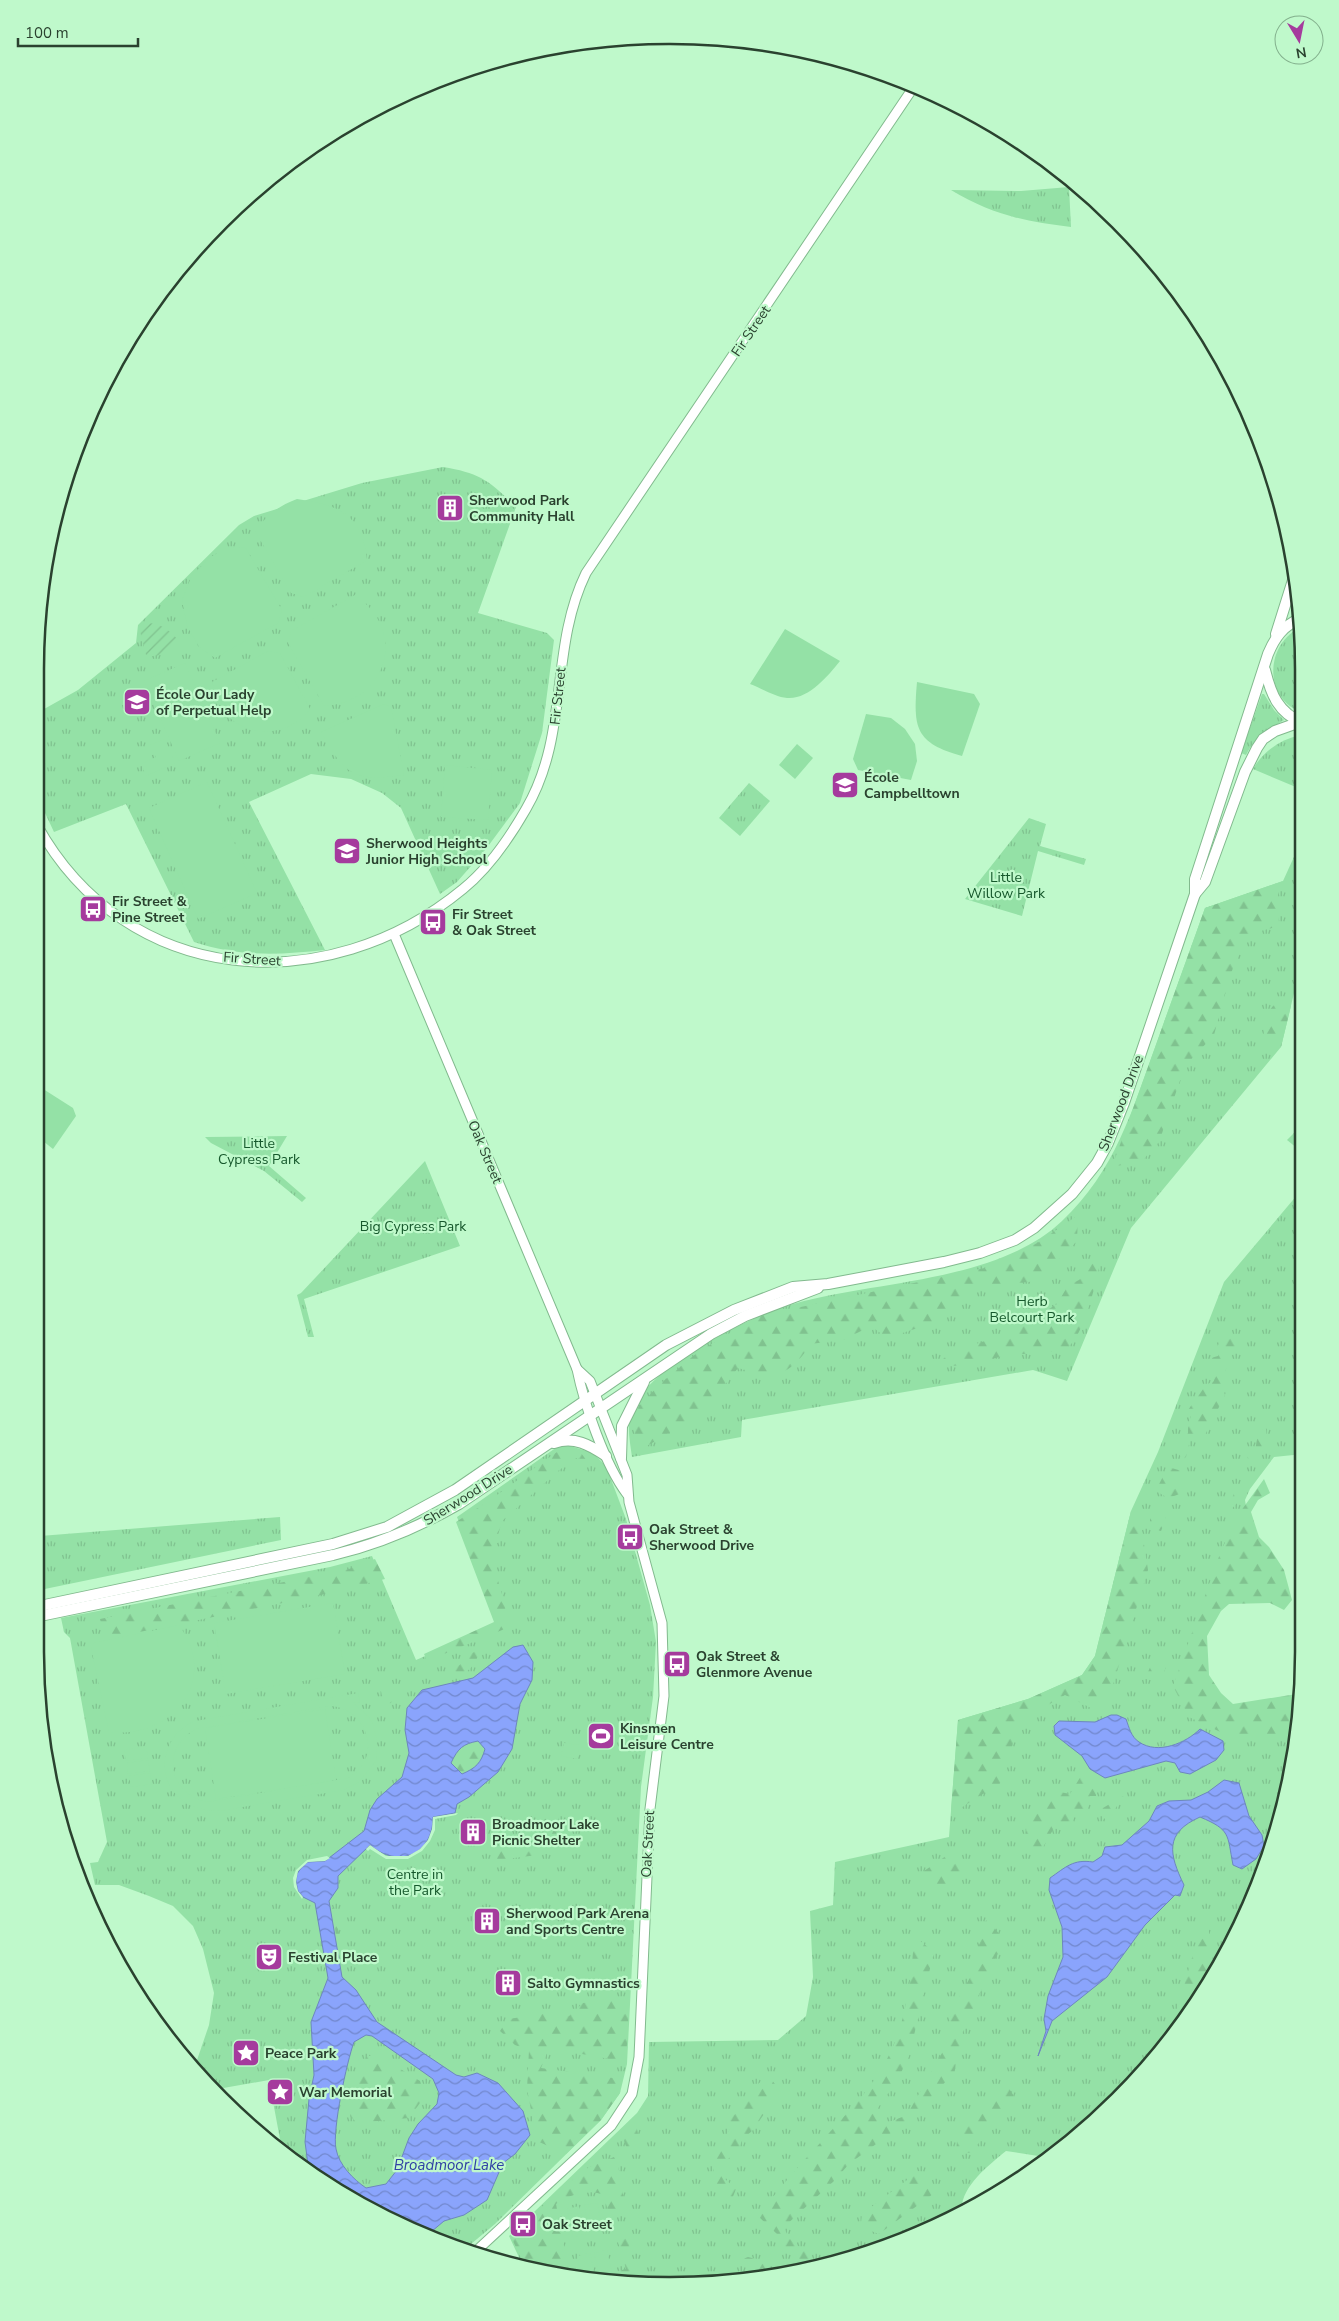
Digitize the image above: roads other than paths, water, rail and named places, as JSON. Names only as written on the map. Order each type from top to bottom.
[{"type":"main road","points":[[1274,639],[1290,589]]},
{"type":"main road","points":[[1274,639],[1293,623]]},
{"type":"main road","name":"Sherwood Drive","points":[[44,1605],[333,1544],[387,1527],[455,1490],[666,1345],[710,1321],[759,1299],[793,1288],[828,1284],[944,1262],[1001,1246],[1034,1228],[1072,1194],[1097,1163],[1108,1143],[1124,1103],[1194,894],[1195,880],[1200,861],[1274,639]]},
{"type":"main road","points":[[1264,669],[1270,691],[1278,705],[1295,718]]},
{"type":"main road","name":"Sherwood Drive","points":[[1194,894],[1204,882],[1245,772],[1257,748],[1263,739],[1275,731],[1295,724]]},
{"type":"main road","name":"Sherwood Drive","points":[[44,1615],[368,1547],[435,1518],[711,1334],[745,1316],[828,1284]]},
{"type":"main road","points":[[621,1458],[622,1426],[634,1398],[647,1377]]},
{"type":"main road","points":[[546,1445],[569,1440],[578,1441],[606,1456]]},
{"type":"street","name":"Fir Street","points":[[44,836],[64,867],[97,899],[140,931],[181,948],[240,961],[286,962],[359,948],[394,934],[431,913],[465,888],[486,866],[526,809],[551,747],[556,720],[566,629],[572,605],[586,573],[909,91]]},
{"type":"street","name":"Oak Street","points":[[394,934],[578,1369],[585,1401],[606,1456],[618,1481],[627,1494]]},
{"type":"street","name":"Oak Street","points":[[480,2248],[612,2126],[629,2101],[639,2057],[650,1809],[663,1702],[662,1624],[627,1494],[627,1475],[590,1381],[578,1369]]},
{"type":"water","name":"Broadmoor Lake","points":[[523,1645],[533,1662],[532,1680],[520,1704],[512,1749],[498,1772],[469,1797],[457,1804],[455,1813],[433,1817],[427,1841],[412,1854],[402,1857],[392,1856],[370,1845],[338,1876],[338,1888],[329,1901],[342,1977],[356,1990],[377,2022],[456,2075],[464,2077],[477,2073],[498,2083],[523,2111],[530,2135],[515,2154],[503,2163],[487,2200],[464,2215],[444,2221],[432,2231],[393,2213],[357,2193],[308,2162],[305,2142],[309,2099],[314,2075],[311,2022],[328,1978],[315,1903],[303,1897],[298,1891],[296,1882],[297,1874],[303,1865],[308,1862],[325,1861],[364,1831],[370,1810],[377,1799],[402,1777],[409,1753],[405,1730],[407,1708],[422,1690],[473,1678],[513,1647]],"holes":[[[478,1741],[485,1749],[477,1765],[462,1774],[451,1763],[456,1754],[468,1744]],[[366,2035],[372,2036],[433,2079],[439,2093],[437,2104],[418,2124],[409,2138],[397,2170],[386,2184],[366,2188],[343,2166],[336,2149],[335,2140],[344,2079],[354,2042]]]},
{"type":"water","points":[[1111,1715],[1117,1715],[1126,1719],[1134,1737],[1147,1746],[1171,1746],[1187,1739],[1200,1729],[1223,1741],[1224,1750],[1216,1760],[1190,1774],[1180,1772],[1175,1763],[1166,1761],[1105,1778],[1090,1769],[1082,1756],[1055,1735],[1054,1726],[1059,1721],[1095,1722]]},
{"type":"water","points":[[1224,1780],[1239,1783],[1249,1816],[1262,1835],[1264,1846],[1256,1859],[1242,1869],[1233,1865],[1226,1834],[1217,1826],[1200,1817],[1188,1823],[1180,1830],[1175,1837],[1173,1854],[1184,1885],[1180,1896],[1175,1895],[1145,1925],[1107,1977],[1052,2021],[1038,2056],[1046,2031],[1044,2019],[1048,1996],[1063,1957],[1062,1927],[1049,1890],[1050,1878],[1065,1867],[1075,1863],[1093,1862],[1102,1856],[1105,1847],[1122,1845],[1149,1821],[1157,1806],[1169,1801],[1191,1800],[1208,1792]]},
{"type":"place","name":"Sherwood Park Community Hall","points":[[450,508]]},
{"type":"place","name":"École Our Lady of Perpetual Help","points":[[137,702]]},
{"type":"place","name":"École Campbelltown","points":[[845,785]]},
{"type":"place","name":"Sherwood Heights Junior High School","points":[[347,851]]},
{"type":"place","name":"Fir Street & Pine Street","points":[[93,909]]},
{"type":"place","name":"Fir Street & Oak Street","points":[[433,922]]},
{"type":"place","name":"Oak Street & Sherwood Drive","points":[[630,1537]]},
{"type":"place","name":"Oak Street & Glenmore Avenue","points":[[677,1664]]},
{"type":"place","name":"Kinsmen Leisure Centre","points":[[601,1736]]},
{"type":"place","name":"Broadmoor Lake Picnic Shelter","points":[[473,1832]]},
{"type":"place","name":"Sherwood Park Arena and Sports Centre","points":[[487,1921]]},
{"type":"place","name":"Festival Place","points":[[269,1957]]},
{"type":"place","name":"Salto Gymnastics","points":[[508,1983]]},
{"type":"place","name":"Peace Park","points":[[246,2053]]},
{"type":"place","name":"War Memorial","points":[[280,2092]]},
{"type":"place","name":"Oak Street","points":[[523,2224]]},
{"type":"park label","name":"Little Willow Park","points":[[1006,886]]},
{"type":"park label","name":"Little Cypress Park","points":[[259,1152]]},
{"type":"park label","name":"Big Cypress Park","points":[[413,1226]]},
{"type":"park label","name":"Herb Belcourt Park","points":[[1032,1309]]},
{"type":"park label","name":"Centre in the Park","points":[[415,1882]]}]
